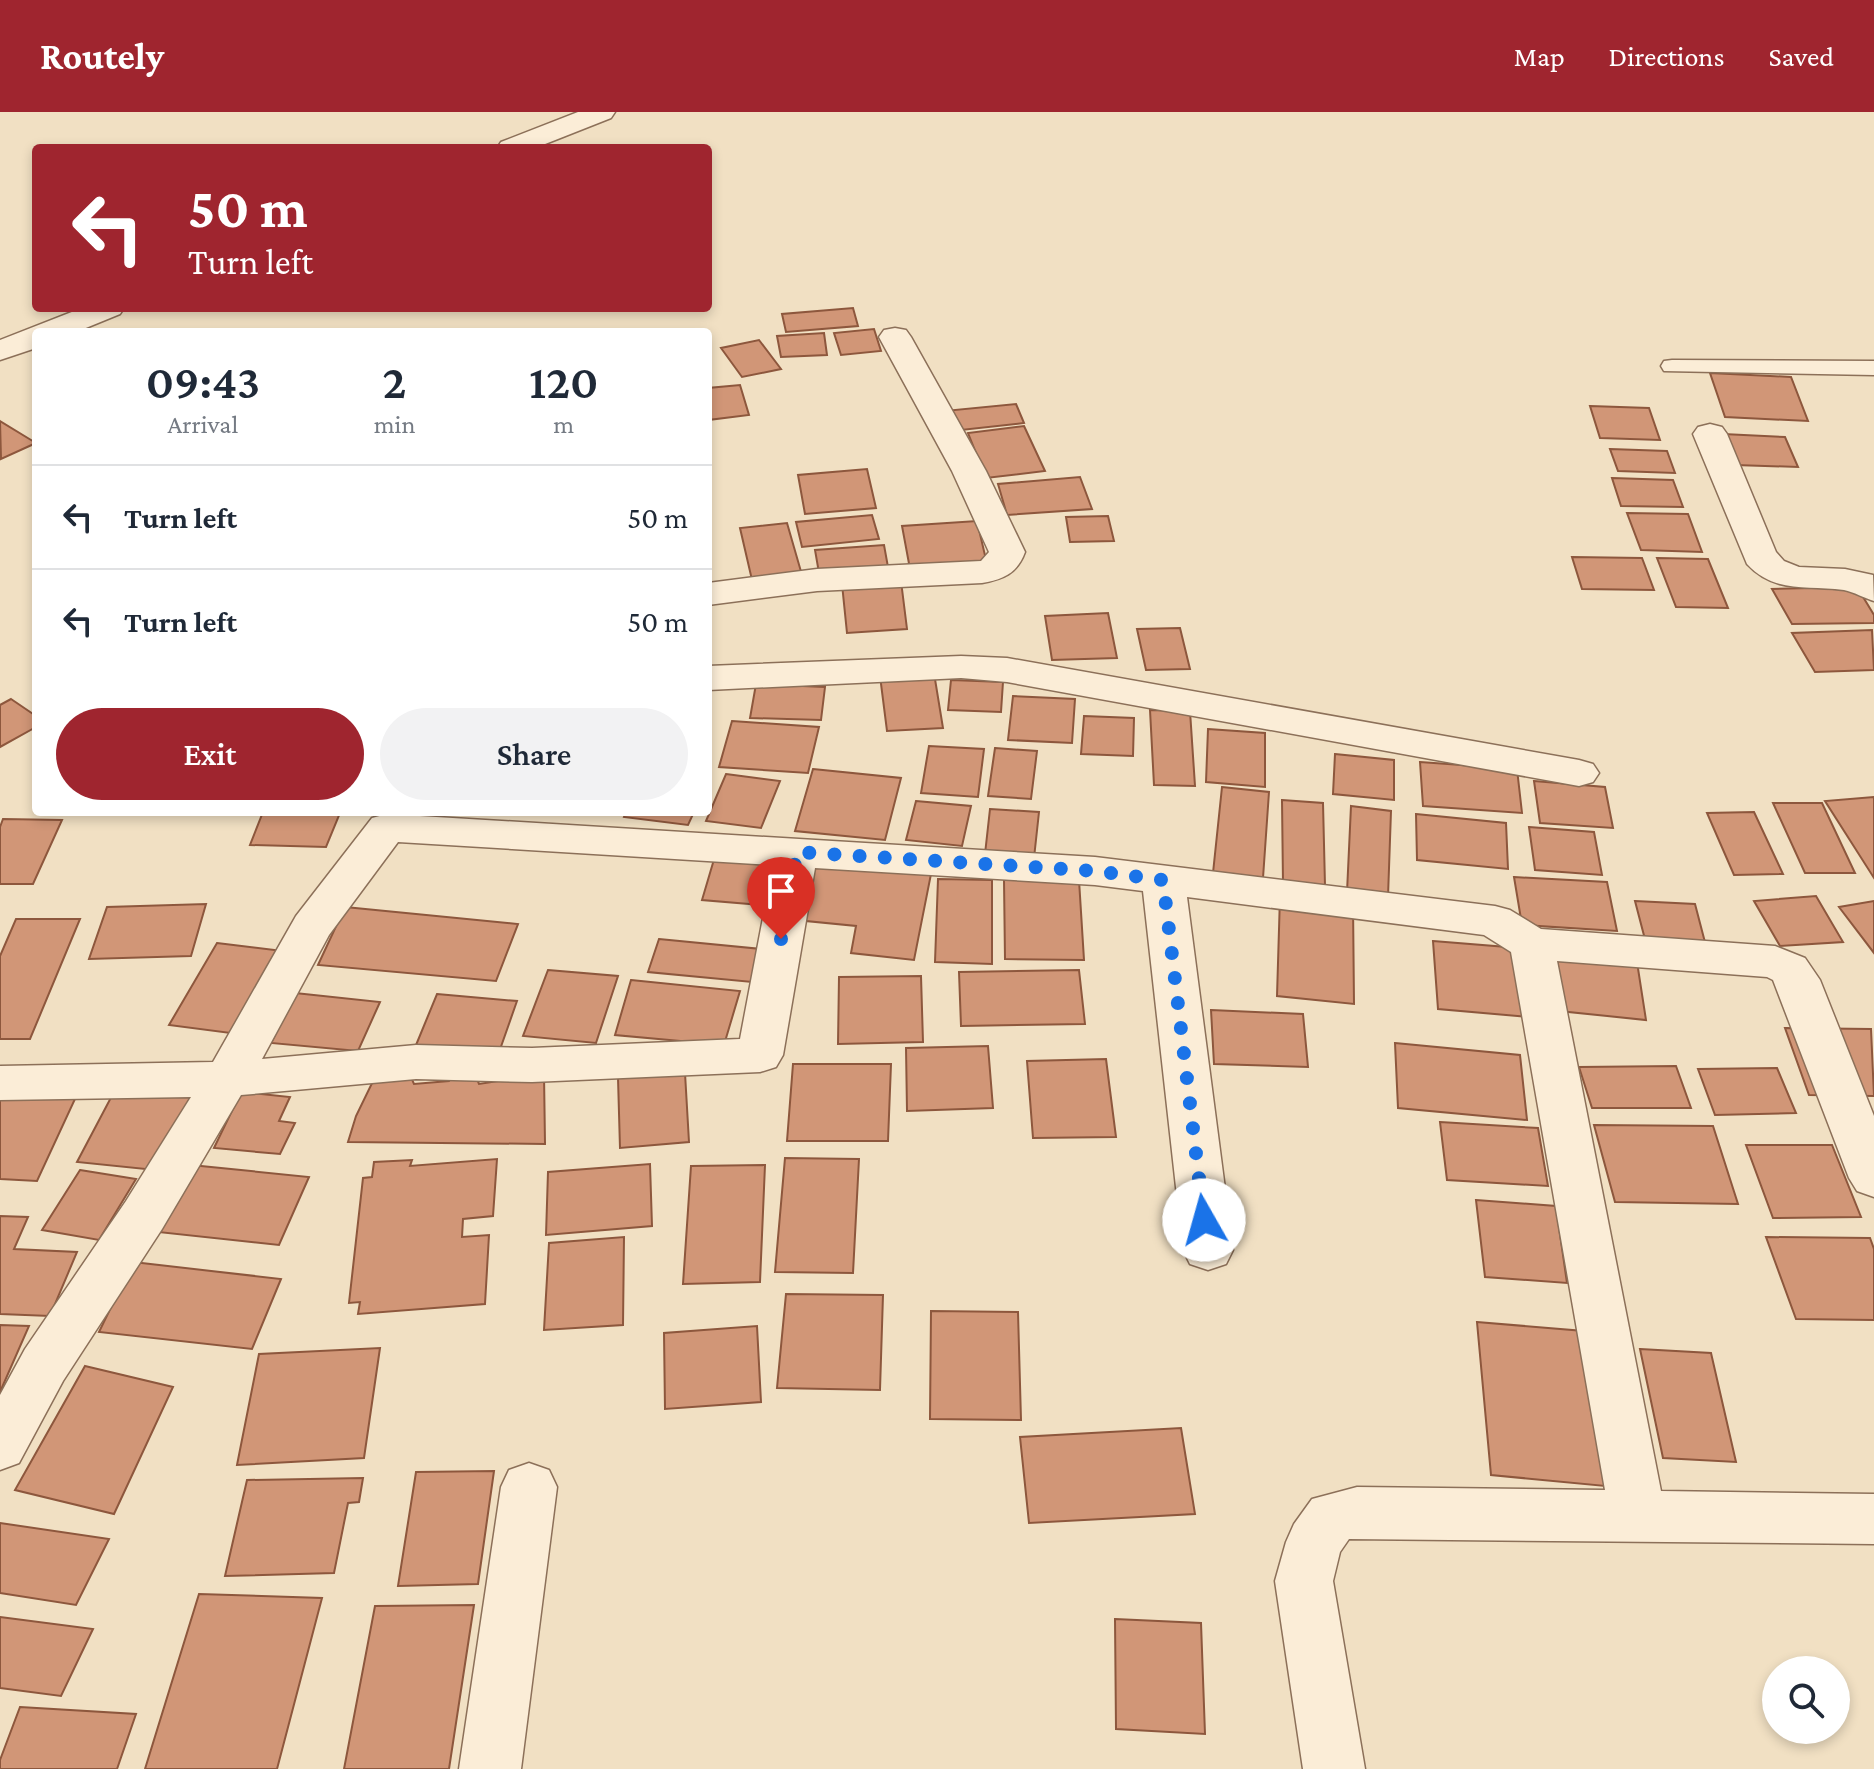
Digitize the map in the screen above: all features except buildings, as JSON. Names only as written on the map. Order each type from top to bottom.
[{"type":"street","points":[[521,144],[602,112]]},
{"type":"street","points":[[58,328],[99,312]]},
{"type":"street","points":[[712,593],[817,580],[982,572],[995,570],[1004,562],[1007,552],[969,471],[895,337]]},
{"type":"street","points":[[0,351],[32,339]]},
{"type":"street","points":[[1710,434],[1760,556],[1768,568],[1784,576],[1803,579],[1856,579],[1874,590]]},
{"type":"street","points":[[712,678],[961,667],[1007,670],[1579,773]]},
{"type":"street","points":[[0,1446],[44,1365],[144,1215],[227,1079],[311,927],[391,820],[797,852],[1095,871],[1495,921],[1532,944],[1762,959],[1789,969],[1798,980],[1874,1178]]},
{"type":"street","points":[[0,1083],[227,1079],[416,1062],[532,1065],[760,1055],[797,852]]},
{"type":"street","points":[[1163,880],[1208,1250]]},
{"type":"street","points":[[1532,944],[1638,1516]]},
{"type":"street","points":[[490,1769],[529,1487]]},
{"type":"street","points":[[1334,1769],[1304,1581],[1314,1542],[1332,1517],[1357,1512],[1874,1519]]},
{"type":"lane","points":[[1672,366],[1874,368]]},
{"type":"route","points":[[781,939],[797,852],[1095,871],[1163,880],[1204,1220]]}]
